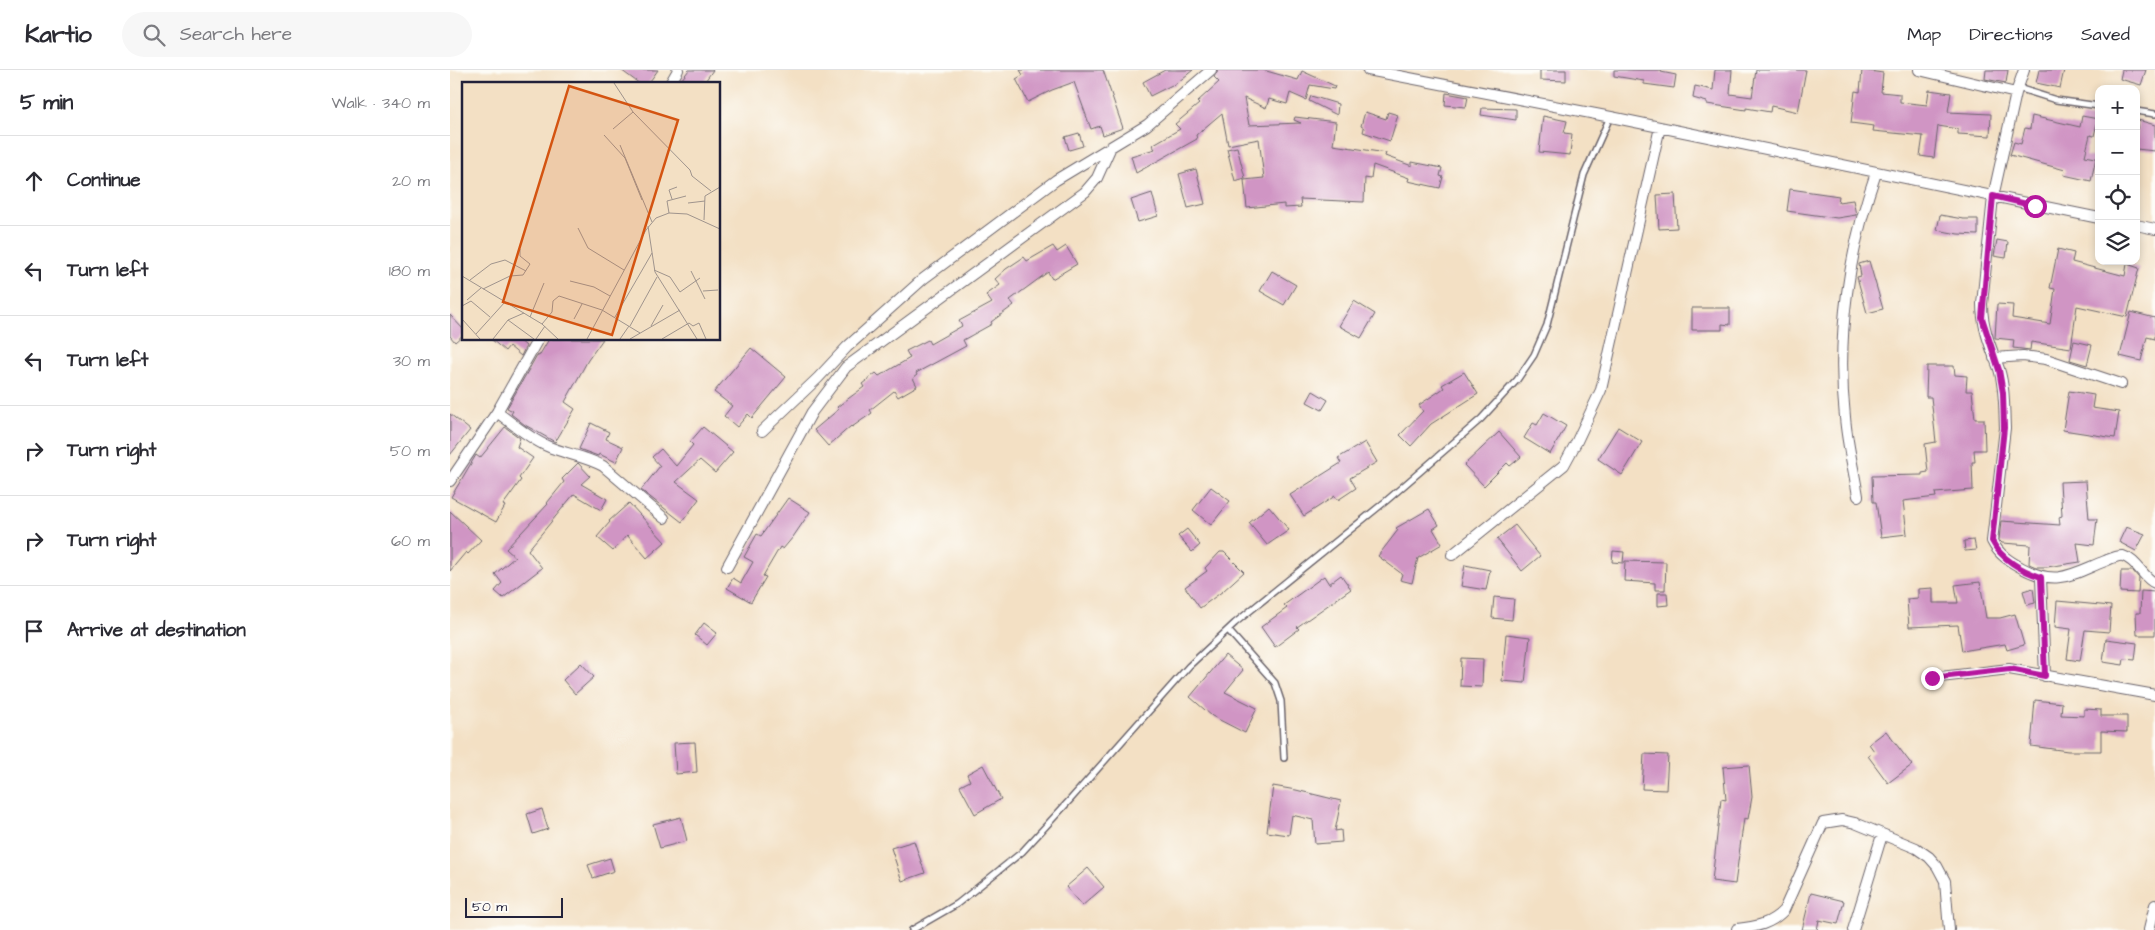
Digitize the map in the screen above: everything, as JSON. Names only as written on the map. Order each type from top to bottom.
[{"type":"street","points":[[671,82],[678,70]]},
{"type":"street","points":[[762,431],[818,378],[847,347],[923,279],[1056,180],[1147,125],[1211,70]]},
{"type":"street","points":[[1368,70],[1611,117],[2095,217]]},
{"type":"street","points":[[1919,70],[2017,90]]},
{"type":"street","points":[[2024,70],[2017,90],[1993,196],[1982,318],[1999,370],[2003,393],[2004,428],[1992,541],[1996,550],[2006,560],[2041,577],[2061,578],[2113,557],[2123,556],[2132,561],[2155,583]]},
{"type":"street","points":[[1452,555],[1564,465],[1577,441],[1600,390],[1660,127]]},
{"type":"street","points":[[727,567],[812,412],[846,367],[1086,192],[1097,178],[1110,149]]},
{"type":"street","points":[[1858,496],[1845,417],[1843,364],[1846,307],[1854,248],[1876,173]]},
{"type":"street","points":[[2140,226],[2155,229]]},
{"type":"street","points":[[450,481],[498,412],[537,340]]},
{"type":"street","points":[[1994,358],[2023,356],[2046,359],[2121,384]]},
{"type":"street","points":[[498,412],[519,429],[546,446],[594,461],[603,466],[664,518]]},
{"type":"street","points":[[2041,577],[2045,676]]},
{"type":"street","points":[[1932,678],[2010,669],[2155,695]]},
{"type":"street","points":[[1736,929],[1768,923],[1784,910],[1823,823],[1842,820],[1855,823],[1916,848],[1929,857],[1937,866],[1945,881],[1949,930]]},
{"type":"street","points":[[1853,930],[1882,835]]},
{"type":"street","points":[[2152,925],[2155,906]]},
{"type":"lane","points":[[2017,90],[2056,100],[2095,105]]},
{"type":"lane","points":[[2140,112],[2155,114]]},
{"type":"lane","points":[[912,930],[957,904],[1022,852],[1070,801],[1189,666],[1228,630],[1386,501],[1482,419],[1517,380],[1534,355],[1548,325],[1584,175],[1611,117]]},
{"type":"lane","points":[[1228,630],[1275,683],[1281,701],[1284,758]]},
{"type":"building","points":[[621,70],[658,70],[649,82],[637,82]]},
{"type":"building","points":[[689,70],[713,70],[704,82],[680,82]]},
{"type":"building","points":[[1020,70],[1103,70],[1123,128],[1103,135],[1100,126],[1091,129],[1074,82],[1028,102],[1016,79],[1023,75]]},
{"type":"building","points":[[1165,70],[1193,70],[1173,86],[1150,96],[1143,82]]},
{"type":"building","points":[[1218,70],[1263,70],[1298,80],[1302,71],[1335,86],[1334,89],[1310,85],[1306,100],[1290,93],[1287,104],[1269,99],[1266,108],[1244,98],[1249,125],[1301,123],[1294,120],[1295,117],[1336,122],[1333,145],[1386,153],[1385,156],[1412,166],[1412,162],[1442,168],[1440,176],[1443,177],[1440,188],[1408,181],[1409,178],[1373,165],[1371,179],[1365,178],[1364,202],[1300,199],[1301,207],[1284,208],[1284,204],[1247,208],[1244,180],[1264,178],[1259,139],[1228,145],[1222,113],[1196,135],[1197,139],[1136,173],[1131,156],[1155,149],[1152,145],[1180,129],[1175,124],[1199,104],[1197,102],[1219,82],[1214,77]]},
{"type":"building","points":[[1540,70],[1566,70],[1566,81],[1540,80]]},
{"type":"building","points":[[1614,70],[1662,70],[1661,72],[1676,75],[1674,88],[1644,84],[1644,81],[1614,76]]},
{"type":"building","points":[[1715,70],[1732,70],[1730,94],[1752,97],[1756,70],[1806,70],[1798,112],[1771,106],[1770,112],[1746,108],[1746,110],[1707,104],[1707,102],[1693,98],[1695,86],[1713,90]]},
{"type":"building","points":[[1862,70],[1883,73],[1881,92],[1900,94],[1900,102],[1927,105],[1929,90],[1951,93],[1948,112],[1991,114],[1990,136],[1958,134],[1958,129],[1938,126],[1934,158],[1920,156],[1923,136],[1873,131],[1874,126],[1851,123],[1855,91],[1860,92]]},
{"type":"building","points":[[1986,70],[2008,70],[2006,83],[1985,79]]},
{"type":"building","points":[[2039,70],[2064,70],[2060,88],[2036,83]]},
{"type":"building","points":[[2122,70],[2146,70],[2141,85],[2120,79]]},
{"type":"building","points":[[1446,93],[1468,97],[1466,107],[1445,105]]},
{"type":"building","points":[[1311,96],[1338,104],[1337,115],[1309,101]]},
{"type":"building","points":[[1482,108],[1516,109],[1516,120],[1481,115]]},
{"type":"building","points":[[1365,112],[1386,119],[1388,112],[1398,115],[1390,141],[1363,132],[1364,128],[1361,126]]},
{"type":"building","points":[[1543,116],[1567,121],[1564,133],[1572,134],[1570,155],[1539,152]]},
{"type":"building","points":[[2032,116],[2080,127],[2082,116],[2095,118],[2094,136],[2090,135],[2085,156],[2095,158],[2091,181],[2064,175],[2065,170],[2010,155],[2014,142],[2021,144],[2025,128],[2030,129]]},
{"type":"building","points":[[2140,121],[2155,125],[2155,151],[2140,149]]},
{"type":"building","points":[[1079,133],[1083,146],[1069,150],[1065,137]]},
{"type":"building","points":[[1237,147],[1245,178],[1235,181],[1227,149]]},
{"type":"building","points":[[1196,169],[1205,204],[1188,208],[1179,174]]},
{"type":"building","points":[[1790,189],[1839,196],[1838,202],[1853,200],[1856,215],[1837,218],[1787,211]]},
{"type":"building","points":[[1152,193],[1158,216],[1138,222],[1131,200]]},
{"type":"building","points":[[1675,194],[1677,228],[1659,229],[1657,195]]},
{"type":"building","points":[[1940,215],[1963,219],[1978,219],[1978,235],[1937,230]]},
{"type":"building","points":[[1997,240],[2008,242],[2006,258],[1994,256]]},
{"type":"building","points":[[1053,246],[1057,252],[1066,246],[1077,264],[1052,279],[1048,272],[1010,300],[1014,305],[991,322],[992,324],[963,340],[966,346],[916,373],[917,375],[913,378],[917,386],[898,397],[894,391],[870,410],[872,413],[851,426],[828,446],[814,430],[839,409],[837,407],[864,387],[862,384],[876,373],[879,376],[910,358],[906,351],[928,340],[930,344],[962,326],[959,321],[992,303],[986,295],[1000,285],[995,279],[1006,269],[1024,257],[1027,261]]},
{"type":"building","points":[[2058,249],[2074,253],[2072,262],[2125,276],[2127,265],[2139,268],[2127,317],[2077,306],[2071,348],[2031,342],[2030,350],[2013,348],[2014,340],[1995,338],[1997,304],[2013,305],[2012,318],[2050,324],[2055,289],[2050,288]]},
{"type":"building","points":[[1869,261],[1883,309],[1867,313],[1857,277],[1861,276],[1859,264]]},
{"type":"building","points":[[1272,271],[1296,285],[1284,305],[1260,291]]},
{"type":"building","points":[[1354,301],[1375,314],[1361,338],[1339,326]]},
{"type":"building","points":[[1692,308],[1730,308],[1730,325],[1722,324],[1722,330],[1692,330]]},
{"type":"building","points":[[2131,312],[2155,318],[2155,339],[2147,337],[2141,361],[2120,356]]},
{"type":"building","points":[[450,315],[462,328],[462,336],[455,342],[450,336]]},
{"type":"building","points":[[492,340],[519,340],[526,346],[521,356],[509,346],[505,351]]},
{"type":"building","points":[[548,340],[602,340],[588,360],[565,402],[575,409],[557,439],[555,438],[557,440],[555,442],[525,425],[511,414],[513,411],[507,408],[537,355],[539,356]]},
{"type":"building","points":[[2074,341],[2092,345],[2087,365],[2070,360]]},
{"type":"building","points":[[751,348],[786,377],[752,418],[748,414],[737,427],[724,416],[732,406],[714,392]]},
{"type":"building","points":[[1927,366],[1954,366],[1955,375],[1967,376],[1966,391],[1972,391],[1975,419],[1984,419],[1985,450],[1974,450],[1975,462],[1972,462],[1973,490],[1935,493],[1936,497],[1903,501],[1907,534],[1881,537],[1876,502],[1873,502],[1872,476],[1922,475],[1922,473],[1928,472],[1925,444],[1936,442],[1931,397],[1926,397]]},
{"type":"building","points":[[1464,372],[1478,394],[1431,424],[1411,446],[1400,435],[1423,411],[1419,405],[1444,388],[1442,385]]},
{"type":"building","points":[[1313,391],[1328,400],[1322,410],[1307,402]]},
{"type":"building","points":[[2069,391],[2094,395],[2092,408],[2119,412],[2115,438],[2063,430]]},
{"type":"building","points":[[1544,413],[1566,426],[1550,454],[1524,438],[1533,423],[1537,425]]},
{"type":"building","points":[[450,414],[470,430],[450,455]]},
{"type":"building","points":[[591,423],[609,432],[606,439],[623,447],[616,462],[599,454],[598,456],[579,449]]},
{"type":"building","points":[[505,427],[520,438],[517,447],[533,458],[519,478],[521,480],[503,505],[505,506],[496,522],[451,497],[476,455],[480,458]]},
{"type":"building","points":[[703,427],[733,452],[715,473],[700,460],[676,482],[699,499],[682,522],[641,490],[660,466],[652,457],[661,449],[676,466],[693,445],[690,442]]},
{"type":"building","points":[[1618,427],[1642,442],[1622,475],[1598,459]]},
{"type":"building","points":[[1499,432],[1521,457],[1510,466],[1507,463],[1484,486],[1464,465]]},
{"type":"building","points":[[1365,442],[1377,462],[1350,478],[1356,488],[1338,500],[1335,496],[1304,516],[1290,495],[1341,463],[1338,458]]},
{"type":"building","points":[[578,463],[590,476],[581,484],[607,499],[601,510],[574,494],[528,550],[542,568],[503,598],[495,591],[502,583],[495,574],[515,557],[506,549],[548,504],[564,482],[562,479]]},
{"type":"building","points":[[2086,481],[2089,519],[2097,519],[2094,545],[2077,543],[2080,562],[2036,567],[2029,564],[2030,545],[2002,543],[1999,540],[2001,521],[2060,525],[2059,517],[2062,516],[2060,482]]},
{"type":"building","points":[[1211,487],[1230,501],[1211,525],[1193,510]]},
{"type":"building","points":[[788,498],[810,512],[783,549],[780,547],[763,576],[766,577],[751,602],[727,588],[733,578],[741,583],[753,562],[744,557],[757,534],[761,536]]},
{"type":"building","points":[[629,503],[665,542],[647,558],[627,535],[613,551],[597,537],[609,521]]},
{"type":"building","points":[[1269,506],[1289,530],[1267,545],[1249,523]]},
{"type":"building","points":[[1429,509],[1439,525],[1433,529],[1442,544],[1418,558],[1412,583],[1400,580],[1402,574],[1378,556],[1398,530],[1396,528]]},
{"type":"building","points":[[450,511],[481,540],[468,554],[466,552],[450,571]]},
{"type":"building","points":[[1515,525],[1540,556],[1522,571],[1497,539]]},
{"type":"building","points":[[2126,527],[2145,534],[2136,551],[2119,542]]},
{"type":"building","points":[[1187,529],[1200,545],[1192,552],[1178,536]]},
{"type":"building","points":[[1974,540],[1976,550],[1965,551],[1964,541]]},
{"type":"building","points":[[1613,551],[1624,552],[1623,563],[1612,562]]},
{"type":"building","points":[[1220,552],[1224,552],[1244,572],[1200,608],[1185,587],[1207,571],[1205,568]]},
{"type":"building","points":[[1625,561],[1666,562],[1665,590],[1655,590],[1655,583],[1624,581]]},
{"type":"building","points":[[1465,565],[1490,570],[1486,590],[1461,586]]},
{"type":"building","points":[[2121,571],[2133,571],[2139,578],[2138,593],[2120,592]]},
{"type":"building","points":[[1341,575],[1351,589],[1297,627],[1299,629],[1275,647],[1261,627],[1287,608],[1284,605],[1324,576],[1329,584]]},
{"type":"building","points":[[1980,582],[1986,618],[2000,618],[2015,614],[2024,645],[2007,650],[2005,644],[1962,651],[1958,625],[1909,627],[1907,599],[1918,598],[1918,589],[1933,588],[1933,603],[1958,603],[1955,585]]},
{"type":"building","points":[[2033,588],[2035,603],[2027,605],[2023,591]]},
{"type":"building","points":[[2141,591],[2155,592],[2155,635],[2137,635],[2136,613],[2140,613]]},
{"type":"building","points":[[1658,593],[1667,593],[1668,605],[1658,606]]},
{"type":"building","points":[[1494,597],[1514,599],[1512,620],[1492,618]]},
{"type":"building","points":[[2057,601],[2111,606],[2109,632],[2085,630],[2080,661],[2067,659],[2071,629],[2055,627]]},
{"type":"building","points":[[704,623],[717,633],[707,645],[695,635]]},
{"type":"building","points":[[1506,634],[1530,637],[1525,683],[1502,681]]},
{"type":"building","points":[[2106,639],[2137,643],[2135,660],[2124,659],[2123,665],[2103,662]]},
{"type":"building","points":[[1225,655],[1243,670],[1225,692],[1257,708],[1245,733],[1212,716],[1190,697]]},
{"type":"building","points":[[1461,658],[1483,659],[1482,687],[1460,686]]},
{"type":"building","points":[[581,663],[594,677],[575,694],[563,680]]},
{"type":"building","points":[[2035,700],[2062,703],[2061,715],[2084,716],[2084,709],[2101,710],[2101,716],[2127,716],[2127,732],[2101,731],[2101,751],[2068,751],[2031,746]]},
{"type":"building","points":[[1886,731],[1912,765],[1888,783],[1868,756],[1874,751],[1869,744]]},
{"type":"building","points":[[695,742],[697,772],[676,774],[674,743]]},
{"type":"building","points":[[1644,754],[1668,755],[1666,790],[1642,789]]},
{"type":"building","points":[[983,765],[1001,799],[975,814],[960,786],[970,781],[967,774]]},
{"type":"building","points":[[1749,765],[1752,797],[1748,819],[1744,818],[1735,884],[1712,881],[1721,799],[1726,800],[1723,767]]},
{"type":"building","points":[[1273,786],[1341,801],[1335,831],[1341,830],[1342,842],[1315,844],[1313,820],[1292,815],[1289,835],[1267,832]]},
{"type":"building","points":[[542,809],[548,829],[533,834],[527,814]]},
{"type":"building","points":[[681,817],[687,841],[660,848],[653,824]]},
{"type":"building","points":[[914,841],[925,873],[902,881],[891,848]]},
{"type":"building","points":[[610,858],[614,871],[593,878],[588,865]]},
{"type":"building","points":[[1088,868],[1104,887],[1082,906],[1066,887]]},
{"type":"building","points":[[1811,893],[1844,901],[1838,924],[1819,920],[1817,930],[1802,930]]},
{"type":"route","points":[[1932,678],[2010,669],[2045,676],[2041,577],[2006,560],[1996,550],[1992,541],[2004,428],[2004,410],[1999,370],[1982,318],[1993,196],[2035,206]]}]
